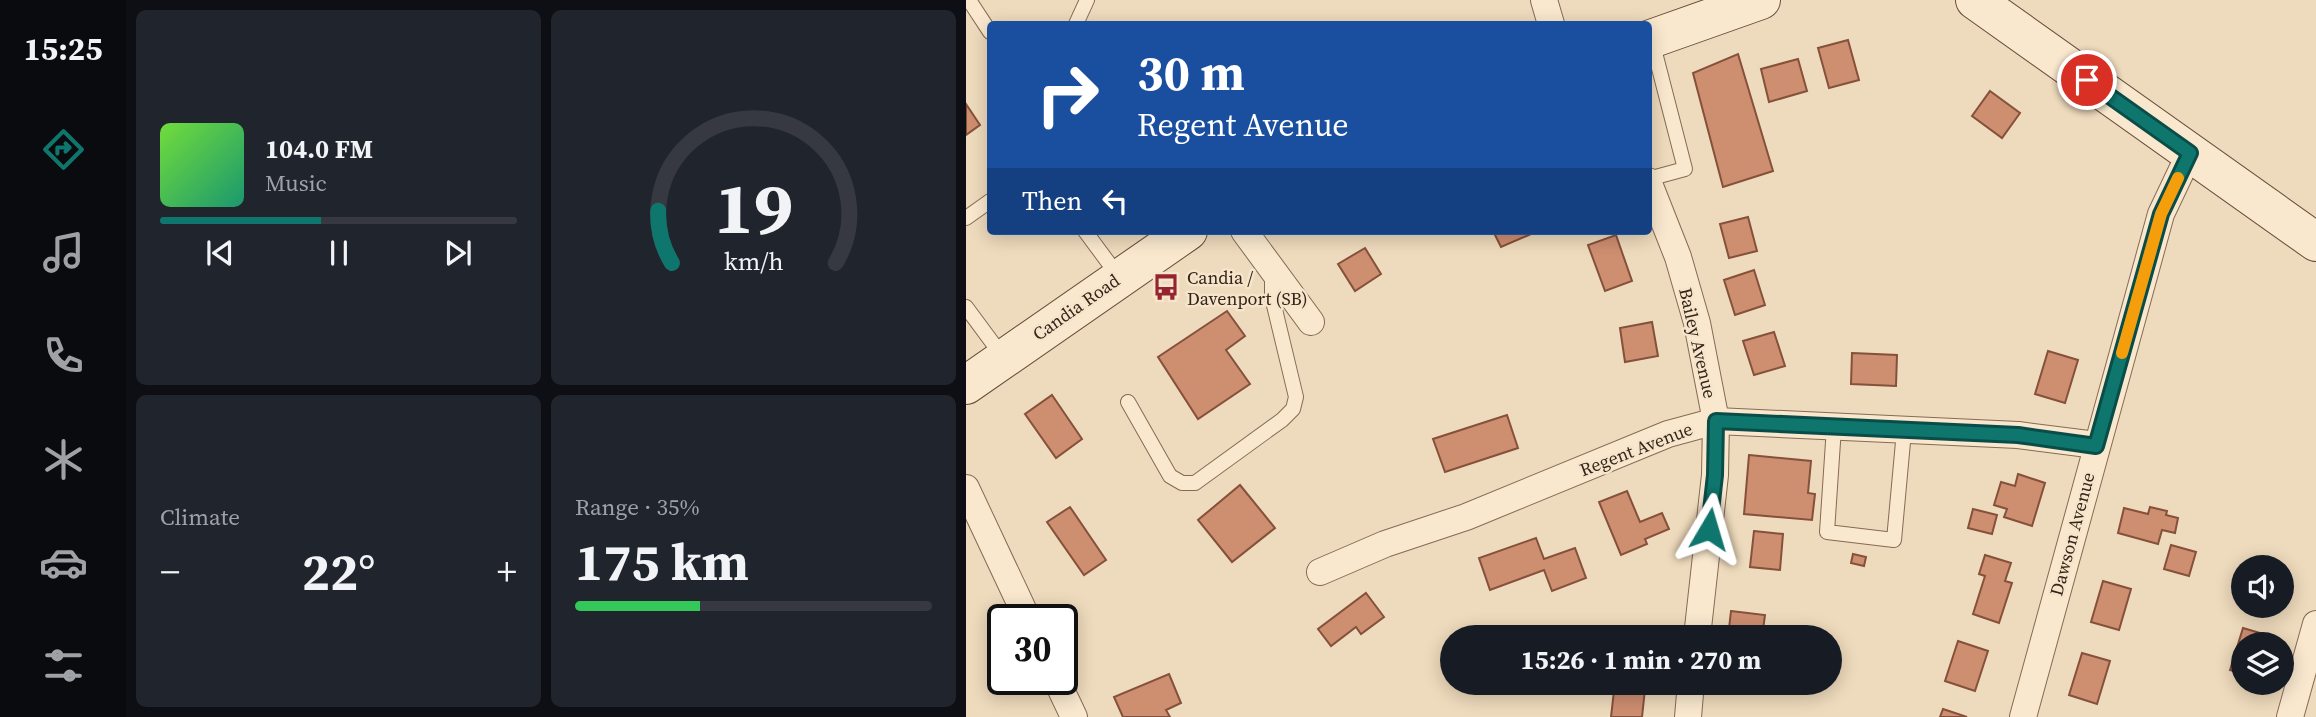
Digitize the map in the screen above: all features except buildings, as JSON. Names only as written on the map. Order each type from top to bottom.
[{"type":"street","points":[[1544,0],[1549,21]]},
{"type":"street","points":[[1652,39],[1761,0]]},
{"type":"street","points":[[1975,0],[2316,242]]},
{"type":"street","name":"Dawson Avenue","points":[[2022,717],[2161,214],[2190,153]]},
{"type":"street","name":"Bailey Avenue","points":[[1652,190],[1678,257],[1697,323],[1716,421],[1715,475],[1697,625]]},
{"type":"street","name":"Candia Road","points":[[966,385],[1182,235]]},
{"type":"street","points":[[1247,235],[1311,322]]},
{"type":"street","name":"Regent Avenue","points":[[1320,572],[1385,544],[1466,517],[1668,434],[1716,421],[2018,435],[2096,446]]},
{"type":"street","points":[[966,488],[1020,604]]},
{"type":"street","points":[[2290,717],[2316,624]]},
{"type":"street","points":[[1064,695],[1074,717]]},
{"type":"street","points":[[1688,717],[1690,695]]},
{"type":"lane","points":[[969,0],[987,27]]},
{"type":"lane","points":[[1077,21],[1087,0]]},
{"type":"lane","points":[[1652,47],[1685,169],[1652,179]]},
{"type":"lane","points":[[966,218],[987,203]]},
{"type":"lane","points":[[1088,235],[1119,277]]},
{"type":"lane","points":[[1128,402],[1170,476],[1182,483],[1195,483],[1293,409],[1296,397],[1272,298],[1272,271]]},
{"type":"lane","points":[[966,307],[1004,358]]},
{"type":"lane","points":[[1834,427],[1827,532],[1894,540],[1904,431]]},
{"type":"slow traffic","points":[[2122,353],[2161,214],[2178,178]]},
{"type":"place","name":"Candia / Davenport (SB)","points":[[1166,287]]},
{"type":"route","points":[[1709,529],[1715,475],[1716,421],[2018,435],[2096,446],[2161,214],[2190,153],[2087,80]]}]
